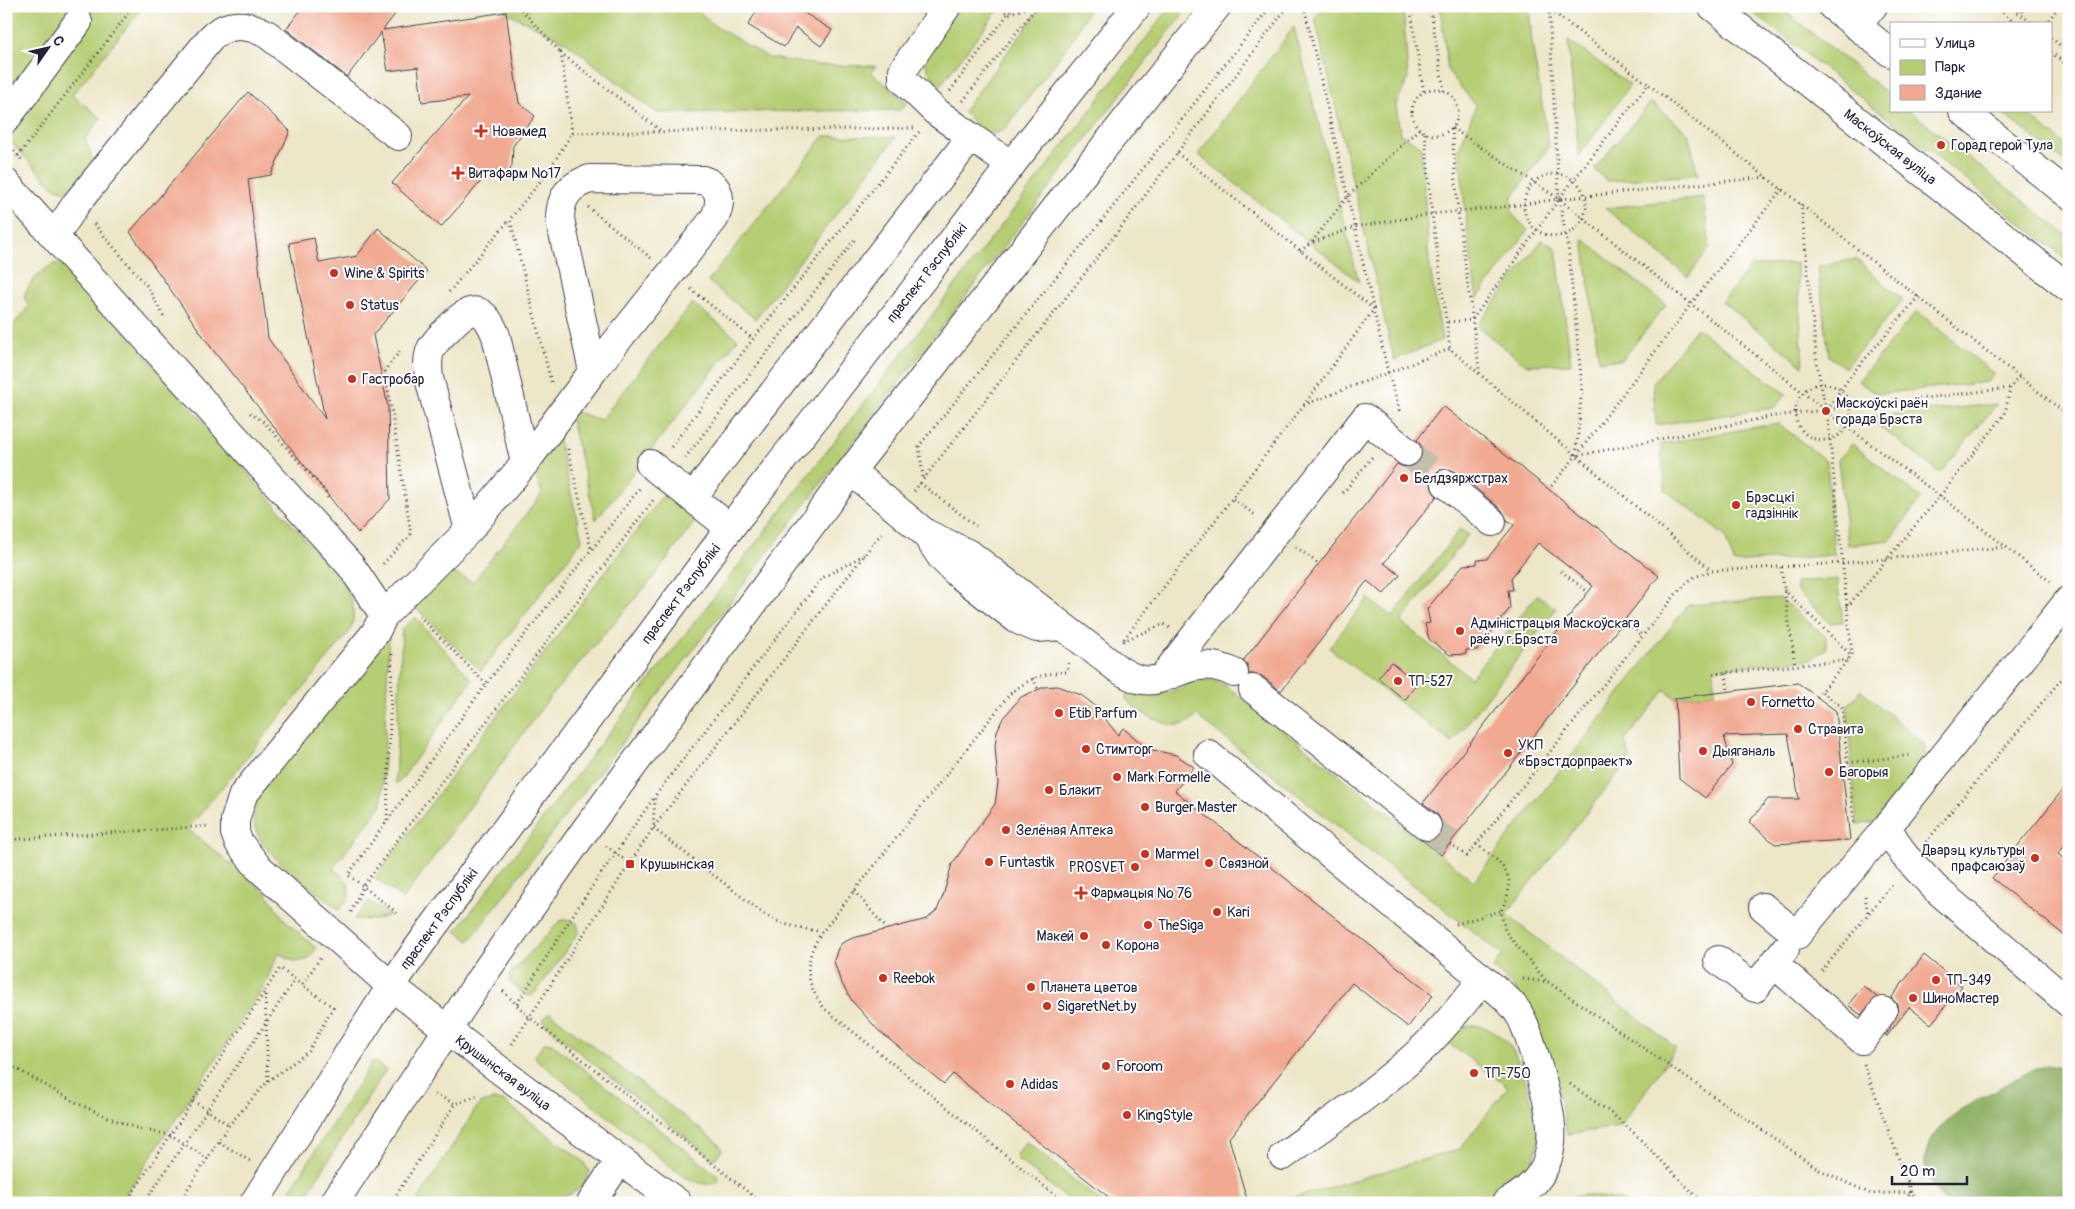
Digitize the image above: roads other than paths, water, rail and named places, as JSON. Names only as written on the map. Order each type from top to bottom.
[{"type":"main road","points":[[947,6],[903,70],[903,80],[935,111],[1011,165]]},
{"type":"main road","name":"праспект Рэспублікі","points":[[254,1203],[391,986],[427,935],[730,528],[1011,165],[1137,6]]},
{"type":"main road","points":[[334,1203],[447,1030],[586,829],[851,471],[1070,190],[1217,6]]},
{"type":"main road","name":"Маскоўская вуліца","points":[[1712,6],[2069,288]]},
{"type":"main road","points":[[1832,6],[1865,16],[1890,52]]},
{"type":"main road","points":[[55,236],[76,204],[210,39],[217,32],[245,16],[249,26],[268,35],[398,136]]},
{"type":"main road","points":[[6,118],[78,22]]},
{"type":"main road","points":[[1964,112],[2069,195]]},
{"type":"main road","points":[[692,498],[971,137]]},
{"type":"main road","points":[[6,183],[350,566],[384,615],[469,530],[525,463],[593,372],[714,219],[720,202],[716,187],[710,182],[703,180],[590,179],[574,186],[563,199],[560,209],[562,230],[593,372]]},
{"type":"main road","points":[[469,530],[427,365],[429,353],[434,343],[460,316],[468,311],[477,311],[486,316],[496,336],[525,463]]},
{"type":"main road","points":[[1162,678],[1365,418],[1407,452]]},
{"type":"main road","points":[[650,464],[730,528]]},
{"type":"main road","points":[[851,471],[925,533],[942,558],[957,573],[1018,620],[1037,628],[1062,626],[1107,661],[1138,680],[1154,680],[1187,668],[1210,664],[1223,668],[1244,681],[1427,826]]},
{"type":"main road","points":[[1446,484],[1492,522]]},
{"type":"main road","points":[[1718,960],[1755,988],[1887,827],[2062,594]]},
{"type":"main road","name":"Крушынская вуліца","points":[[384,615],[375,633],[243,795],[235,824],[235,833],[239,843],[247,855],[330,944],[391,986],[678,1203]]},
{"type":"main road","points":[[1208,754],[1483,979],[1519,1014],[1547,1099],[1552,1124],[1551,1149],[1544,1169],[1532,1184],[1506,1203]]},
{"type":"main road","points":[[1887,827],[1904,855],[1936,889],[2069,1003]]},
{"type":"main road","points":[[1763,907],[1797,935]]},
{"type":"main road","points":[[1774,964],[1862,1040],[1884,1010]]},
{"type":"main road","points":[[1283,1156],[1378,1086],[1414,1056],[1437,1034],[1483,979]]},
{"type":"main road","points":[[591,1203],[620,1160]]},
{"type":"tunnel","points":[[1407,452],[1446,484]]},
{"type":"tunnel","points":[[1427,826],[1450,844]]},
{"type":"place","name":"Новамед","points":[[481,131]]},
{"type":"place","name":"Горад герой Тула","points":[[1941,145]]},
{"type":"place","name":"Витафарм №17","points":[[458,173]]},
{"type":"place","name":"Wine & Spirits","points":[[334,273]]},
{"type":"place","name":"Status","points":[[350,305]]},
{"type":"place","name":"Гастробар","points":[[352,379]]},
{"type":"place","name":"Маскоўскі раён горада Брэста","points":[[1826,411]]},
{"type":"place","name":"Белдзяржстрах","points":[[1404,478]]},
{"type":"place","name":"Брэсцкі гадзіннік","points":[[1736,505]]},
{"type":"place","name":"Адміністрацыя Маскоўскага раёну г.Брэста","points":[[1460,631]]},
{"type":"place","name":"ТП-527","points":[[1398,681]]},
{"type":"place","name":"Fornetto","points":[[1751,702]]},
{"type":"place","name":"Etib Parfum","points":[[1059,713]]},
{"type":"place","name":"Стравита","points":[[1798,729]]},
{"type":"place","name":"Стимторг","points":[[1086,749]]},
{"type":"place","name":"Дыяганаль","points":[[1703,751]]},
{"type":"place","name":"УКП «Брэстдорпраект»","points":[[1508,753]]},
{"type":"place","name":"Багорыя","points":[[1829,772]]},
{"type":"place","name":"Mark Formelle","points":[[1117,777]]},
{"type":"place","name":"Блакит","points":[[1049,790]]},
{"type":"place","name":"Burger Master","points":[[1145,807]]},
{"type":"place","name":"Зелёная Аптека","points":[[1006,830]]},
{"type":"place","name":"Marmel","points":[[1145,854]]},
{"type":"place","name":"Дварэц культуры прафсаюзаў","points":[[2035,858]]},
{"type":"place","name":"Funtastik","points":[[989,862]]},
{"type":"place","name":"Связной","points":[[1209,863]]},
{"type":"place","name":"Крушынская","points":[[630,864]]},
{"type":"place","name":"PROSVET","points":[[1135,867]]},
{"type":"place","name":"Фармацыя № 76","points":[[1081,893]]},
{"type":"place","name":"Kari","points":[[1217,912]]},
{"type":"place","name":"TheSiga","points":[[1148,925]]},
{"type":"place","name":"Макей","points":[[1084,936]]},
{"type":"place","name":"Корона","points":[[1106,945]]},
{"type":"place","name":"Reebok","points":[[883,978]]},
{"type":"place","name":"ТП-349","points":[[1936,980]]},
{"type":"place","name":"Планета цветов","points":[[1031,987]]},
{"type":"place","name":"ШиноМастер","points":[[1913,998]]},
{"type":"place","name":"SigaretNet.by","points":[[1047,1006]]},
{"type":"place","name":"Foroom","points":[[1106,1066]]},
{"type":"place","name":"ТП-750","points":[[1474,1073]]},
{"type":"place","name":"Adidas","points":[[1010,1084]]},
{"type":"place","name":"KingStyle","points":[[1127,1115]]}]
